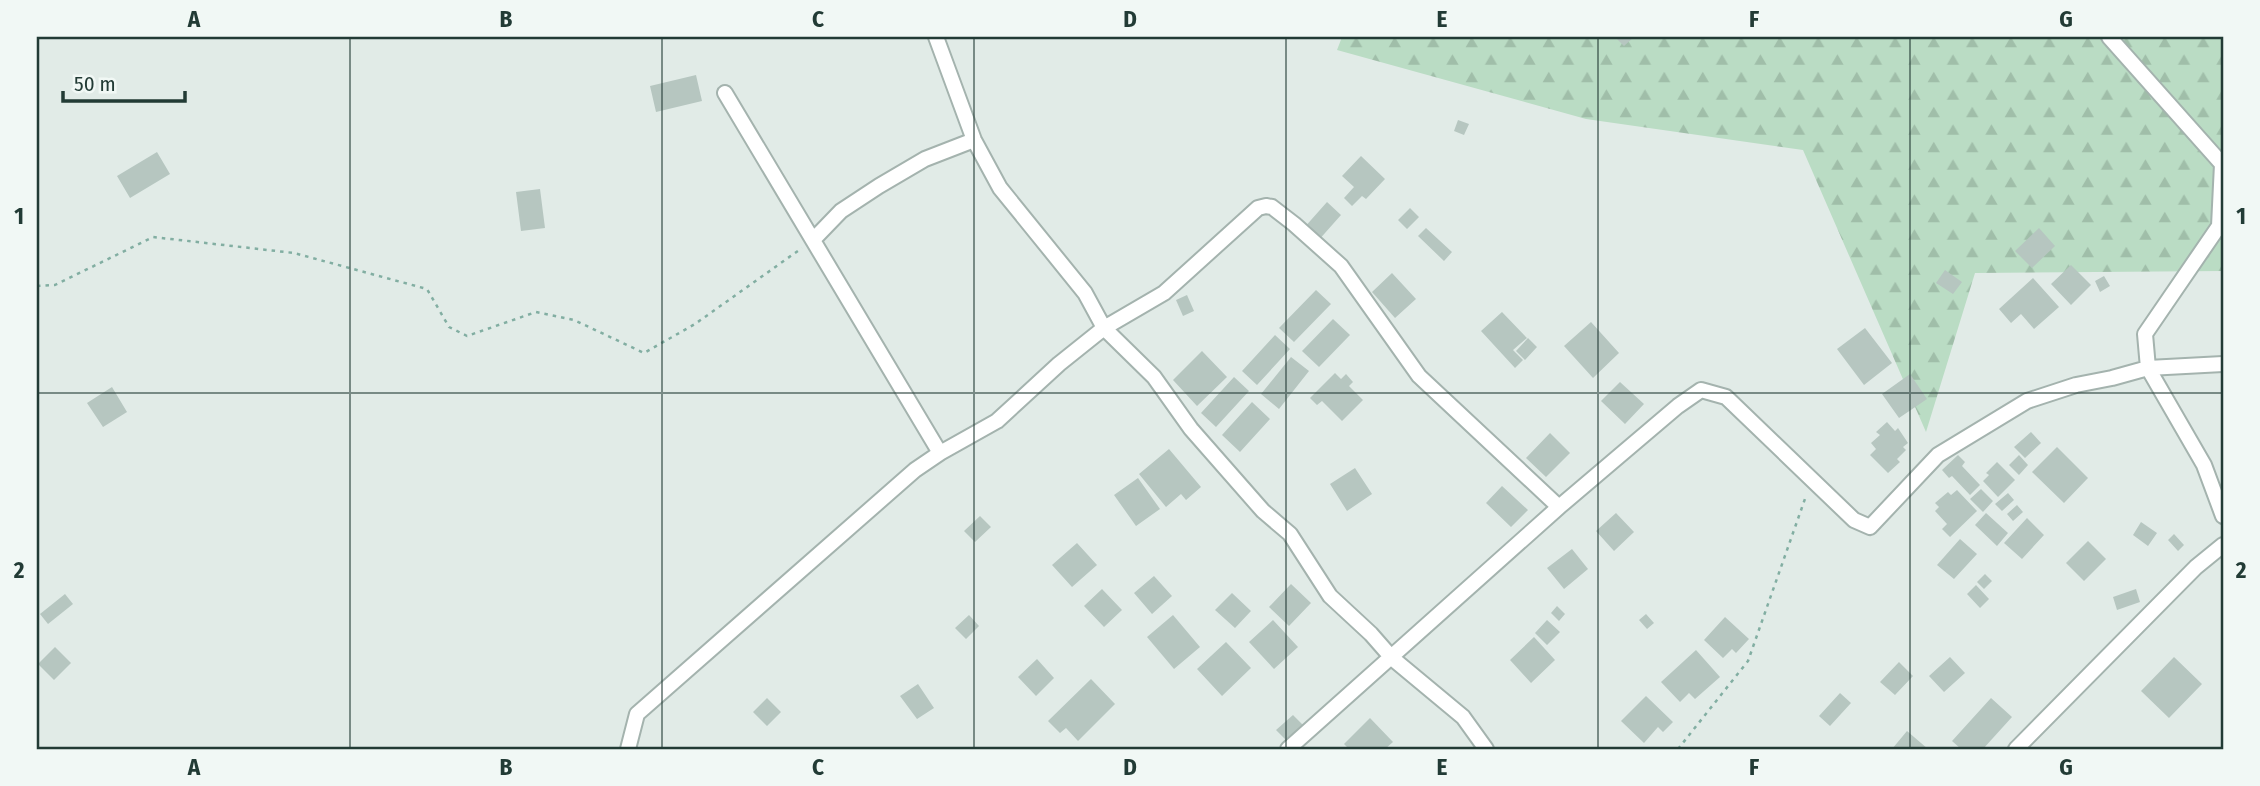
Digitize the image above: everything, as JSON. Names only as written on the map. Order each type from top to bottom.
[{"type":"street","points":[[936,37],[974,140],[1000,188],[1085,293],[1104,328],[1154,377],[1191,429],[1264,511],[1290,534],[1330,596],[1392,658],[1463,717],[1486,749]]},
{"type":"street","points":[[2109,37],[2222,164],[2219,226],[2145,334],[2148,368],[2204,465],[2223,516]]},
{"type":"street","points":[[725,93],[940,453]]},
{"type":"street","points":[[813,240],[841,211],[879,186],[925,159],[974,140]]},
{"type":"street","points":[[628,749],[637,714],[915,470],[997,421],[1059,364],[1104,328],[1164,293],[1258,208],[1272,208],[1294,224],[1341,267],[1419,376],[1559,507]]},
{"type":"street","points":[[1288,749],[1559,507],[1678,406],[1701,390],[1726,397],[1854,520],[1870,527],[1938,455],[2027,401],[2076,385],[2148,368],[2223,364]]},
{"type":"street","points":[[2016,749],[2196,567],[2223,545]]},
{"type":"path","points":[[37,286],[55,285],[153,237],[166,238],[294,253],[427,289],[449,327],[467,336],[536,313],[574,320],[644,353],[695,324],[813,240]]},
{"type":"path","points":[[1678,749],[1748,661],[1812,480]]},
{"type":"green space","points":[[1342,37],[2223,37],[2223,271],[1975,273],[1926,432],[1803,150],[1586,119],[1337,50]]},
{"type":"building","points":[[1615,37],[1634,37],[1624,46]]},
{"type":"building","points":[[696,75],[702,101],[656,112],[650,86]]},
{"type":"building","points":[[1458,120],[1469,124],[1464,135],[1454,131]]},
{"type":"building","points":[[157,152],[170,174],[130,198],[117,176]]},
{"type":"building","points":[[1361,156],[1385,179],[1366,199],[1362,196],[1352,206],[1344,198],[1354,187],[1342,176]]},
{"type":"building","points":[[540,189],[545,228],[521,231],[516,192]]},
{"type":"building","points":[[1327,202],[1341,215],[1317,242],[1303,229]]},
{"type":"building","points":[[1410,208],[1419,217],[1407,229],[1398,220]]},
{"type":"building","points":[[1426,228],[1452,252],[1444,261],[1418,236]]},
{"type":"building","points":[[2039,228],[2055,246],[2032,268],[2015,251]]},
{"type":"building","points":[[2071,265],[2091,285],[2071,305],[2051,284]]},
{"type":"building","points":[[1945,270],[1962,282],[1953,294],[1936,283]]},
{"type":"building","points":[[1392,273],[1416,299],[1395,318],[1372,292]]},
{"type":"building","points":[[2104,276],[2110,286],[2100,292],[2095,281]]},
{"type":"building","points":[[2033,278],[2059,307],[2034,329],[2021,314],[2011,323],[1999,309]]},
{"type":"building","points":[[1316,290],[1331,304],[1294,342],[1279,328]]},
{"type":"building","points":[[1187,295],[1194,311],[1183,316],[1176,300]]},
{"type":"building","points":[[1502,312],[1527,338],[1513,350],[1523,360],[1515,368],[1481,331]]},
{"type":"building","points":[[1333,319],[1350,335],[1319,367],[1302,351]]},
{"type":"building","points":[[1591,322],[1619,353],[1593,378],[1564,346]]},
{"type":"building","points":[[1865,328],[1892,363],[1864,385],[1837,349]]},
{"type":"building","points":[[1275,335],[1290,349],[1257,385],[1242,371]]},
{"type":"building","points":[[1528,338],[1537,347],[1525,360],[1516,351]]},
{"type":"building","points":[[1202,351],[1227,377],[1197,406],[1173,380]]},
{"type":"building","points":[[1291,357],[1309,371],[1279,409],[1261,394]]},
{"type":"building","points":[[1335,373],[1341,379],[1346,374],[1353,382],[1349,386],[1363,400],[1342,421],[1322,401],[1317,405],[1310,398]]},
{"type":"building","points":[[1910,374],[1927,399],[1899,418],[1882,394]]},
{"type":"building","points":[[1234,377],[1249,391],[1216,427],[1201,413]]},
{"type":"building","points":[[1620,382],[1644,404],[1625,424],[1601,401]]},
{"type":"building","points":[[112,387],[127,412],[103,427],[87,403]]},
{"type":"building","points":[[1252,402],[1270,419],[1240,452],[1222,435]]},
{"type":"building","points":[[1887,422],[1895,431],[1898,428],[1908,443],[1903,447],[1906,450],[1897,459],[1900,462],[1888,473],[1870,455],[1876,449],[1871,443],[1880,435],[1876,432]]},
{"type":"building","points":[[2031,432],[2041,443],[2025,458],[2014,447]]},
{"type":"building","points":[[1550,433],[1570,453],[1546,477],[1526,458]]},
{"type":"building","points":[[2057,447],[2088,478],[2064,503],[2032,472]]},
{"type":"building","points":[[1169,449],[1201,487],[1186,500],[1181,494],[1166,507],[1139,474]]},
{"type":"building","points":[[1958,455],[1965,462],[1962,466],[1980,485],[1970,495],[1952,476],[1949,478],[1942,470]]},
{"type":"building","points":[[2019,455],[2028,465],[2019,475],[2009,465]]},
{"type":"building","points":[[1997,462],[2015,480],[1998,497],[1983,481],[1989,475],[1986,473]]},
{"type":"building","points":[[1355,468],[1372,494],[1347,511],[1330,484]]},
{"type":"building","points":[[1138,478],[1160,509],[1136,526],[1114,495]]},
{"type":"building","points":[[1502,486],[1528,510],[1511,527],[1486,503]]},
{"type":"building","points":[[1981,489],[1993,501],[1983,512],[1970,499]]},
{"type":"building","points":[[1957,490],[1977,511],[1950,537],[1942,529],[1947,524],[1935,511],[1939,507],[1935,503],[1948,492],[1951,495]]},
{"type":"building","points":[[2008,493],[2014,500],[2002,511],[1995,504]]},
{"type":"building","points":[[2017,505],[2023,512],[2013,521],[2007,514]]},
{"type":"building","points":[[1616,513],[1634,532],[1614,551],[1596,531]]},
{"type":"building","points":[[1986,513],[2008,533],[1997,546],[1975,525]]},
{"type":"building","points":[[980,516],[991,527],[975,542],[964,531]]},
{"type":"building","points":[[2027,518],[2044,535],[2022,559],[2004,543]]},
{"type":"building","points":[[2141,522],[2157,533],[2148,546],[2133,535]]},
{"type":"building","points":[[2174,534],[2184,545],[2178,551],[2168,540]]},
{"type":"building","points":[[1960,539],[1977,554],[1954,579],[1937,565]]},
{"type":"building","points":[[2088,541],[2106,559],[2084,581],[2066,563]]},
{"type":"building","points":[[1077,543],[1097,565],[1072,587],[1052,565]]},
{"type":"building","points":[[1572,549],[1588,569],[1564,589],[1547,568]]},
{"type":"building","points":[[1985,574],[1992,581],[1984,589],[1977,582]]},
{"type":"building","points":[[1154,576],[1172,596],[1152,614],[1134,593]]},
{"type":"building","points":[[1291,584],[1311,603],[1289,626],[1269,607]]},
{"type":"building","points":[[1976,585],[1989,599],[1980,608],[1967,594]]},
{"type":"building","points":[[1102,589],[1122,610],[1104,627],[1084,606]]},
{"type":"building","points":[[2136,589],[2140,602],[2117,610],[2113,597]]},
{"type":"building","points":[[1232,593],[1251,611],[1235,628],[1215,610]]},
{"type":"building","points":[[65,594],[73,604],[48,624],[40,614]]},
{"type":"building","points":[[1557,606],[1565,614],[1559,621],[1551,613]]},
{"type":"building","points":[[1646,614],[1654,623],[1647,629],[1639,620]]},
{"type":"building","points":[[969,615],[979,626],[966,639],[955,628]]},
{"type":"building","points":[[1173,615],[1200,647],[1174,669],[1147,637]]},
{"type":"building","points":[[1725,617],[1749,639],[1736,653],[1732,649],[1723,658],[1704,640]]},
{"type":"building","points":[[1273,620],[1298,647],[1274,669],[1249,642]]},
{"type":"building","points":[[1547,620],[1560,632],[1547,645],[1535,633]]},
{"type":"building","points":[[1534,637],[1555,660],[1531,683],[1510,660]]},
{"type":"building","points":[[1226,642],[1251,668],[1222,696],[1197,669]]},
{"type":"building","points":[[55,647],[71,663],[54,680],[38,664]]},
{"type":"building","points":[[1696,650],[1720,677],[1695,699],[1689,693],[1680,702],[1661,682]]},
{"type":"building","points":[[1950,657],[1965,673],[1944,692],[1929,676]]},
{"type":"building","points":[[2174,657],[2202,684],[2169,718],[2141,691]]},
{"type":"building","points":[[1037,659],[1054,678],[1036,696],[1018,677]]},
{"type":"building","points":[[1899,662],[1913,676],[1895,695],[1880,682]]},
{"type":"building","points":[[1091,679],[1115,704],[1078,741],[1066,728],[1060,733],[1048,721]]},
{"type":"building","points":[[918,684],[934,708],[917,719],[900,696]]},
{"type":"building","points":[[1840,693],[1851,703],[1830,726],[1819,716]]},
{"type":"building","points":[[1646,696],[1673,722],[1663,732],[1658,727],[1644,743],[1621,721]]},
{"type":"building","points":[[767,698],[781,712],[767,726],[753,712]]},
{"type":"building","points":[[1991,698],[2012,717],[1983,749],[1961,749],[1952,741]]},
{"type":"building","points":[[1293,715],[1303,725],[1286,740],[1276,730]]},
{"type":"building","points":[[1370,718],[1393,742],[1385,749],[1349,749],[1344,744]]},
{"type":"building","points":[[1907,731],[1928,749],[1892,749]]}]
